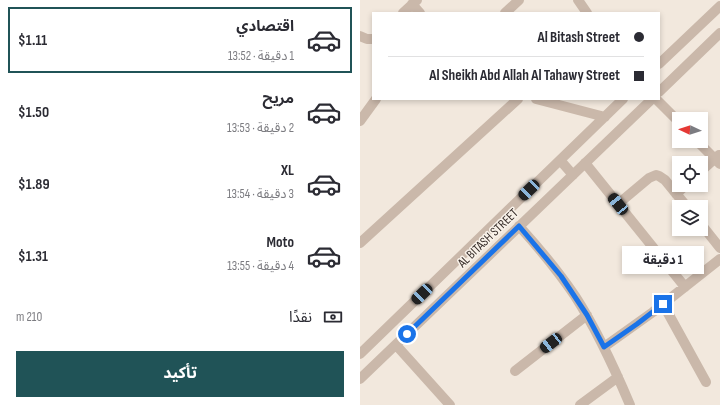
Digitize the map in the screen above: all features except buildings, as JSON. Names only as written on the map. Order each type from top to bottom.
[{"type":"street","points":[[506,12],[519,0]]},
{"type":"street","points":[[578,0],[586,12]]},
{"type":"street","points":[[404,12],[414,2],[419,12]]},
{"type":"street","points":[[660,63],[720,6]]},
{"type":"street","points":[[360,36],[367,40],[372,39]]},
{"type":"street","points":[[660,91],[716,37],[720,48]]},
{"type":"street","points":[[360,120],[375,100]]},
{"type":"street","points":[[360,243],[517,100]]},
{"type":"street","points":[[540,100],[605,117]]},
{"type":"street","name":"AL BITASH STREET","points":[[362,347],[622,100]]},
{"type":"street","name":"AL BITASH STREET","points":[[360,378],[651,100]]},
{"type":"street","points":[[657,100],[672,115]]},
{"type":"street","points":[[706,148],[718,159],[708,166]]},
{"type":"street","points":[[560,160],[573,175]]},
{"type":"street","points":[[585,163],[685,287]]},
{"type":"street","points":[[618,204],[649,178],[656,175],[663,178],[681,200]]},
{"type":"street","points":[[519,226],[561,276],[587,315],[604,347],[630,405]]},
{"type":"street","points":[[708,233],[720,248]]},
{"type":"street","points":[[604,347],[637,324],[720,259]]},
{"type":"street","points":[[663,304],[706,382]]},
{"type":"street","points":[[515,371],[587,315]]},
{"type":"street","points":[[396,345],[450,405]]},
{"type":"street","points":[[580,405],[618,377]]},
{"type":"route","points":[[407,334],[519,226],[561,276],[587,315],[604,347],[663,304]]}]
